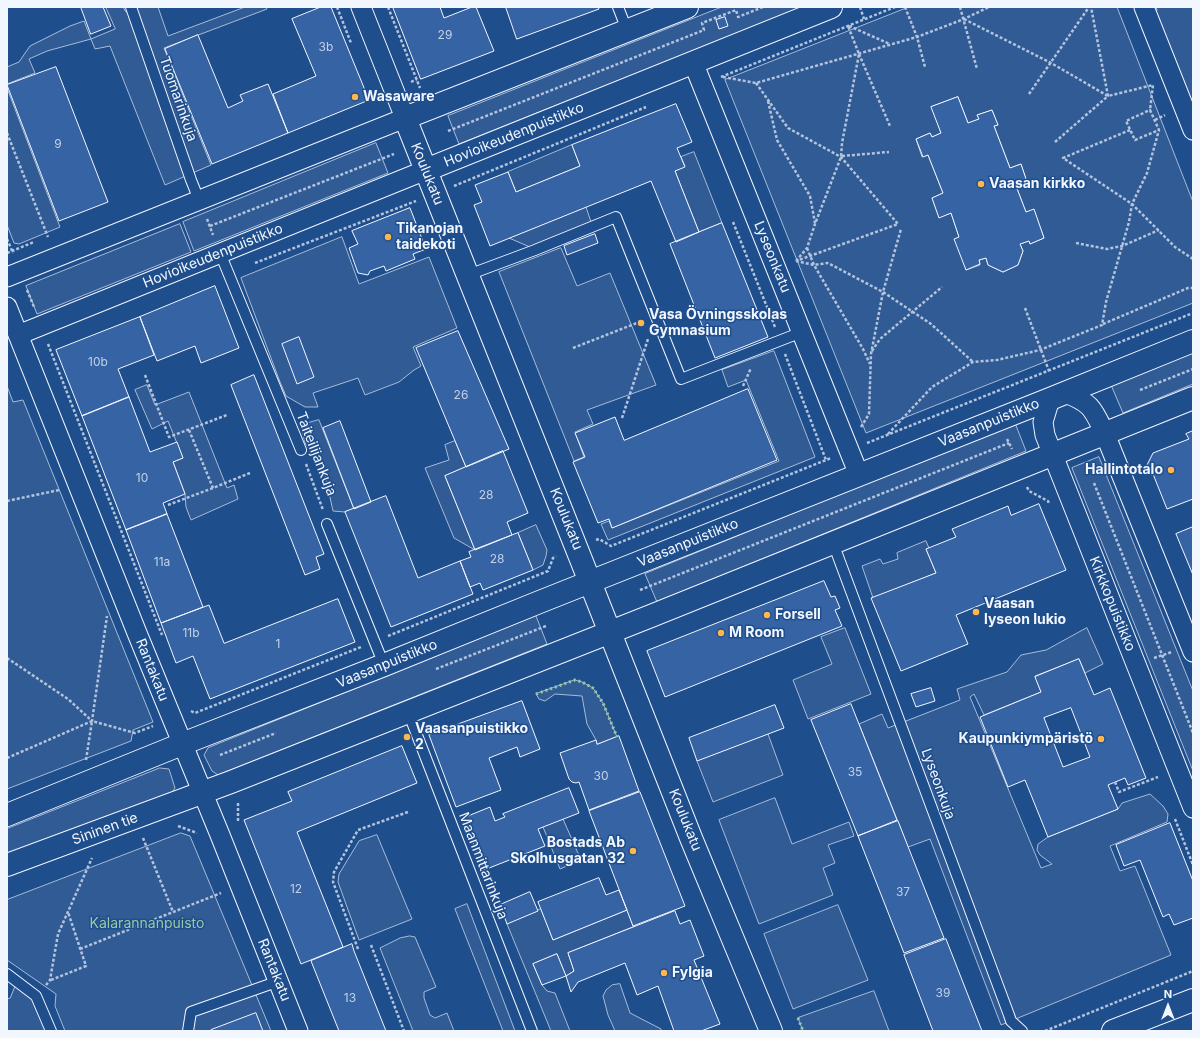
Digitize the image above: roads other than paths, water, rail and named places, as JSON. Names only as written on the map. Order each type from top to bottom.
[{"type":"main road","points":[[405,118],[687,7]]},
{"type":"main road","name":"Hovioikeudenpuistikko","points":[[426,170],[831,7]]},
{"type":"main road","name":"Koulukatu","points":[[405,118],[611,632],[694,845],[771,1031]]},
{"type":"main road","name":"Vaasanpuistikko","points":[[182,744],[219,731],[384,666],[1193,341]]},
{"type":"main road","points":[[202,793],[611,632],[1193,398]]},
{"type":"main road","points":[[7,815],[182,744]]},
{"type":"main road","name":"Sininen tie","points":[[7,865],[202,793]]},
{"type":"main road","points":[[1113,1031],[1193,1000]]},
{"type":"street","name":"Koulukatu","points":[[361,7],[405,118]]},
{"type":"street","points":[[1144,7],[1193,130]]},
{"type":"street","name":"Lyseonkatu","points":[[694,62],[859,475]]},
{"type":"street","points":[[7,277],[405,118]]},
{"type":"street","name":"Hovioikeudenpuistikko","points":[[13,337],[426,170]]},
{"type":"street","name":"Rantakatu","points":[[7,307],[13,337],[137,633],[298,1031]]},
{"type":"street","points":[[1058,396],[1078,397],[1088,404],[1096,414],[1193,652]]},
{"type":"street","name":"Kirkkopuistikko","points":[[1058,396],[1043,422],[1045,435],[1193,808]]},
{"type":"lane","name":"Tuomarinkuja","points":[[131,7],[199,200]]},
{"type":"lane","points":[[618,7],[627,30]]},
{"type":"lane","points":[[468,275],[616,217],[681,379],[802,332]]},
{"type":"lane","name":"Taiteilijankuja","points":[[220,253],[301,450]]},
{"type":"lane","points":[[327,524],[384,666]]},
{"type":"lane","name":"Lyseonkuja","points":[[833,542],[1011,1021],[1022,1031]]},
{"type":"lane","name":"Maanmittarinkuja","points":[[408,712],[532,1031]]},
{"type":"lane","points":[[7,974],[36,996],[51,1031]]},
{"type":"lane","points":[[188,1031],[191,1012],[279,981]]},
{"type":"place","name":"Wasaware","points":[[355,97]]},
{"type":"place","name":"Vaasan kirkko","points":[[981,184]]},
{"type":"place","name":"Tikanojan taidekoti","points":[[388,237]]},
{"type":"place","name":"Vasa Övningsskolas Gymnasium","points":[[641,323]]},
{"type":"place","name":"Hallintotalo","points":[[1171,470]]},
{"type":"place","name":"Vaasan lyseon lukio","points":[[976,612]]},
{"type":"place","name":"Forsell","points":[[767,615]]},
{"type":"place","name":"M Room","points":[[721,633]]},
{"type":"place","name":"Vaasanpuistikko 2","points":[[407,737]]},
{"type":"place","name":"Kaupunkiympäristö","points":[[1101,739]]},
{"type":"place","name":"Bostads Ab Skolhusgatan 32","points":[[633,851]]},
{"type":"place","name":"Fylgia","points":[[664,973]]},
{"type":"park label","name":"Kalarannanpuisto","points":[[147,924]]}]
